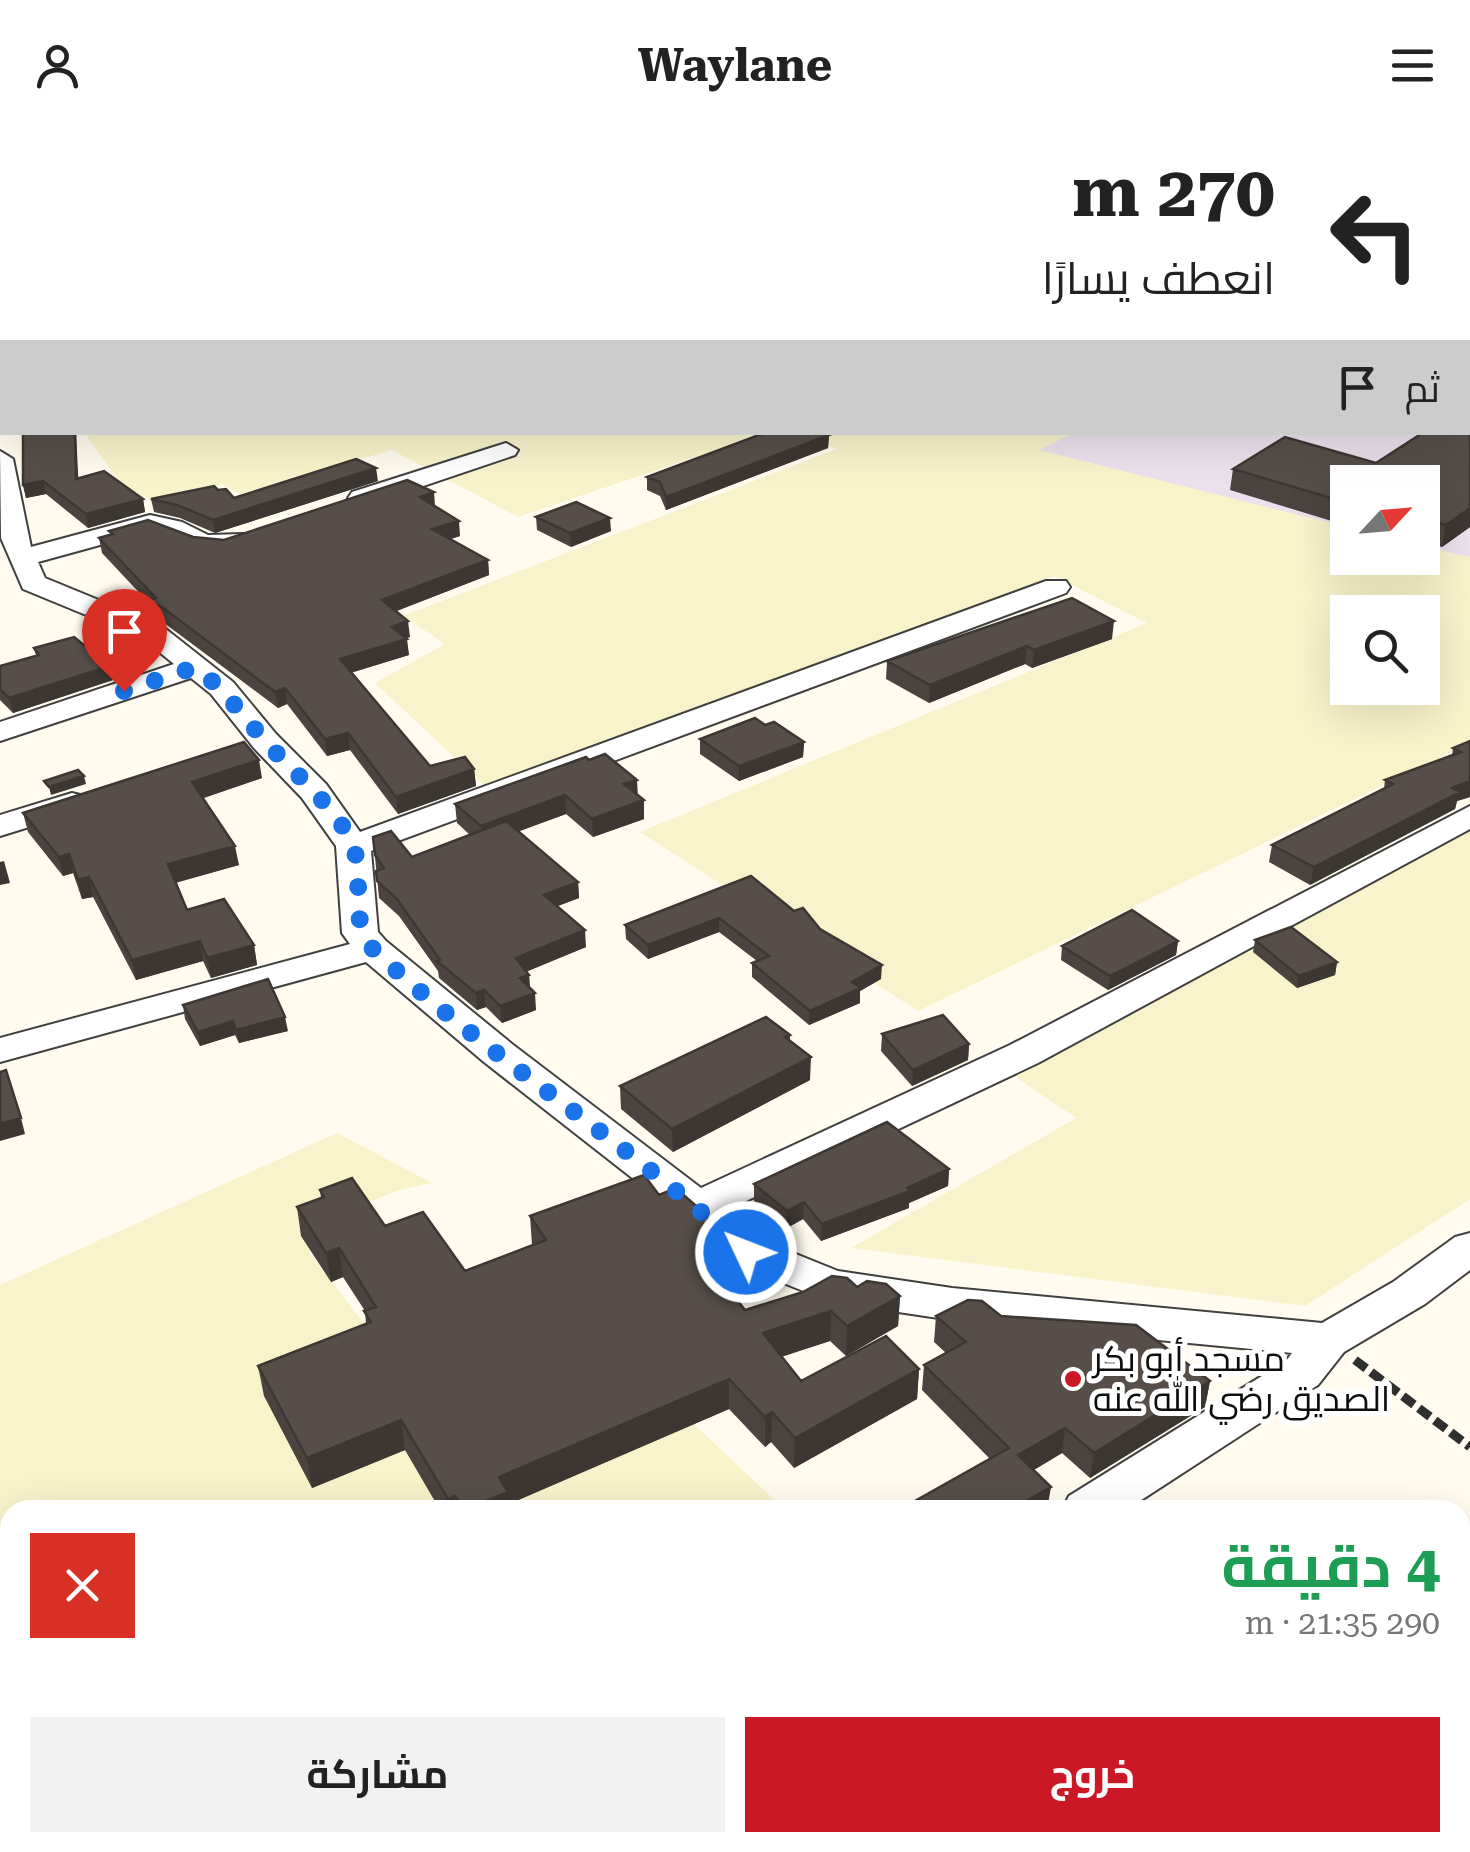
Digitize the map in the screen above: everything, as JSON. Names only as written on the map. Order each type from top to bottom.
[{"type":"street","points":[[343,504],[506,450]]},
{"type":"street","points":[[0,459],[14,538],[33,583],[152,632],[222,688],[265,741],[314,791],[353,846],[360,933],[373,949],[498,1053],[697,1207],[746,1252],[831,1286],[952,1304],[1328,1340]]},
{"type":"street","points":[[22,558],[150,522],[170,523],[200,544],[216,545],[253,533]]},
{"type":"street","points":[[353,846],[1056,588]]},
{"type":"street","points":[[5,724],[196,667]]},
{"type":"street","points":[[227,753],[265,741]]},
{"type":"street","points":[[0,826],[95,796]]},
{"type":"street","points":[[697,1207],[1024,1054],[1470,816]]},
{"type":"street","points":[[0,1050],[373,949]]},
{"type":"street","points":[[1103,1500],[1302,1373],[1328,1340],[1409,1292],[1470,1248]]},
{"type":"path","points":[[1328,1340],[1470,1447]]},
{"type":"shaded area","points":[[86,435],[760,435],[518,517],[392,450],[240,495],[223,484],[153,502],[118,481]]},
{"type":"shaded area","points":[[806,435],[1070,435],[1039,450],[1330,523],[1330,575],[1440,575],[1440,550],[1470,557],[1470,743],[918,1011],[640,832],[1147,623],[1054,576],[486,787],[375,683],[445,644],[403,616],[837,449]]},
{"type":"shaded area","points":[[1068,435],[1469,435],[1470,559],[1440,551],[1440,465],[1330,465],[1330,524],[1037,450]]},
{"type":"shaded area","points":[[1470,825],[1470,1199],[1305,1306],[851,1248],[1076,1118],[1007,1071]]},
{"type":"shaded area","points":[[337,1133],[432,1183],[399,1190],[308,1227],[310,1254],[397,1366],[559,1297],[774,1500],[0,1500],[0,1285]]},
{"type":"building","points":[[23,435],[75,435],[76,479],[104,471],[143,499],[86,514],[43,481],[23,485]]},
{"type":"building","points":[[759,435],[829,435],[666,497],[660,482],[647,477]]},
{"type":"building","points":[[1419,435],[1470,435],[1470,508],[1446,525],[1440,524],[1440,465],[1330,465],[1330,498],[1233,469],[1285,437],[1376,463]]},
{"type":"building","points":[[356,459],[376,468],[213,520],[151,499],[214,486],[226,489],[234,498]]},
{"type":"building","points":[[407,480],[434,492],[420,497],[459,521],[432,529],[488,560],[382,600],[408,621],[392,627],[407,639],[340,659],[430,766],[465,757],[474,769],[396,797],[348,733],[325,739],[285,688],[275,692],[162,607],[147,601],[156,598],[99,538],[113,534],[109,531],[148,520],[193,537],[224,540]]},
{"type":"building","points":[[576,502],[610,518],[570,533],[536,517]]},
{"type":"building","points":[[1072,598],[1114,621],[1034,650],[1027,646],[930,685],[887,661]]},
{"type":"building","points":[[123,621],[152,639],[105,651],[87,631]]},
{"type":"building","points":[[74,637],[110,666],[9,698],[0,689],[0,666],[39,655],[34,648]]},
{"type":"building","points":[[755,718],[765,725],[774,722],[804,742],[739,766],[700,739]]},
{"type":"building","points":[[1470,741],[1470,781],[1452,788],[1460,792],[1314,867],[1272,845],[1393,784],[1385,780],[1461,752],[1453,748]]},
{"type":"building","points":[[244,742],[259,760],[192,782],[235,846],[168,864],[187,910],[224,899],[254,945],[207,958],[200,941],[132,960],[89,877],[78,880],[69,854],[59,857],[23,813]]},
{"type":"building","points":[[605,754],[637,780],[624,784],[644,800],[592,819],[565,795],[481,826],[455,804],[586,757],[589,760]]},
{"type":"building","points":[[78,770],[84,776],[49,787],[44,781]]},
{"type":"building","points":[[506,821],[578,882],[544,895],[585,930],[516,958],[529,975],[520,978],[535,993],[500,1006],[484,990],[476,993],[437,961],[440,960],[397,899],[377,881],[376,871],[384,868],[375,855],[373,837],[391,831],[412,857]]},
{"type":"building","points":[[751,876],[794,911],[803,908],[820,929],[882,965],[852,982],[861,988],[810,1011],[752,963],[769,956],[719,918],[648,945],[625,925]]},
{"type":"building","points":[[1132,910],[1178,941],[1110,976],[1062,946]]},
{"type":"building","points":[[1291,927],[1337,962],[1299,976],[1255,940]]},
{"type":"building","points":[[268,979],[285,1017],[236,1030],[233,1021],[198,1032],[183,1005]]},
{"type":"building","points":[[943,1015],[969,1044],[913,1070],[882,1034]]},
{"type":"building","points":[[766,1017],[811,1057],[672,1129],[620,1086]]},
{"type":"building","points":[[6,1070],[21,1118],[0,1124],[0,1072]]},
{"type":"building","points":[[887,1122],[949,1169],[907,1188],[910,1191],[822,1224],[804,1202],[787,1211],[754,1184]]},
{"type":"building","points":[[644,1175],[659,1195],[676,1188],[702,1211],[730,1247],[704,1258],[745,1310],[803,1292],[832,1276],[847,1278],[857,1287],[867,1281],[886,1284],[900,1296],[847,1326],[831,1311],[763,1333],[801,1381],[886,1336],[919,1369],[795,1438],[772,1412],[765,1417],[729,1379],[499,1477],[508,1492],[488,1500],[458,1500],[455,1496],[448,1499],[401,1420],[307,1458],[258,1366],[371,1322],[364,1311],[376,1307],[339,1248],[326,1253],[297,1207],[324,1197],[320,1190],[352,1178],[385,1226],[423,1212],[465,1271],[546,1240],[530,1216]]},
{"type":"building","points":[[968,1300],[982,1301],[1001,1316],[1136,1325],[1210,1381],[1094,1453],[1065,1428],[1018,1455],[1051,1487],[1028,1500],[917,1500],[1009,1448],[924,1365],[966,1342],[936,1316]]},
{"type":"place","name":"مسجد أبو بكر الصديق رضي الله عنه","points":[[1073,1379]]},
{"type":"route","points":[[124,691],[196,667],[222,688],[265,741],[314,791],[353,846],[360,933],[373,949],[401,976],[697,1207],[746,1252]]}]
